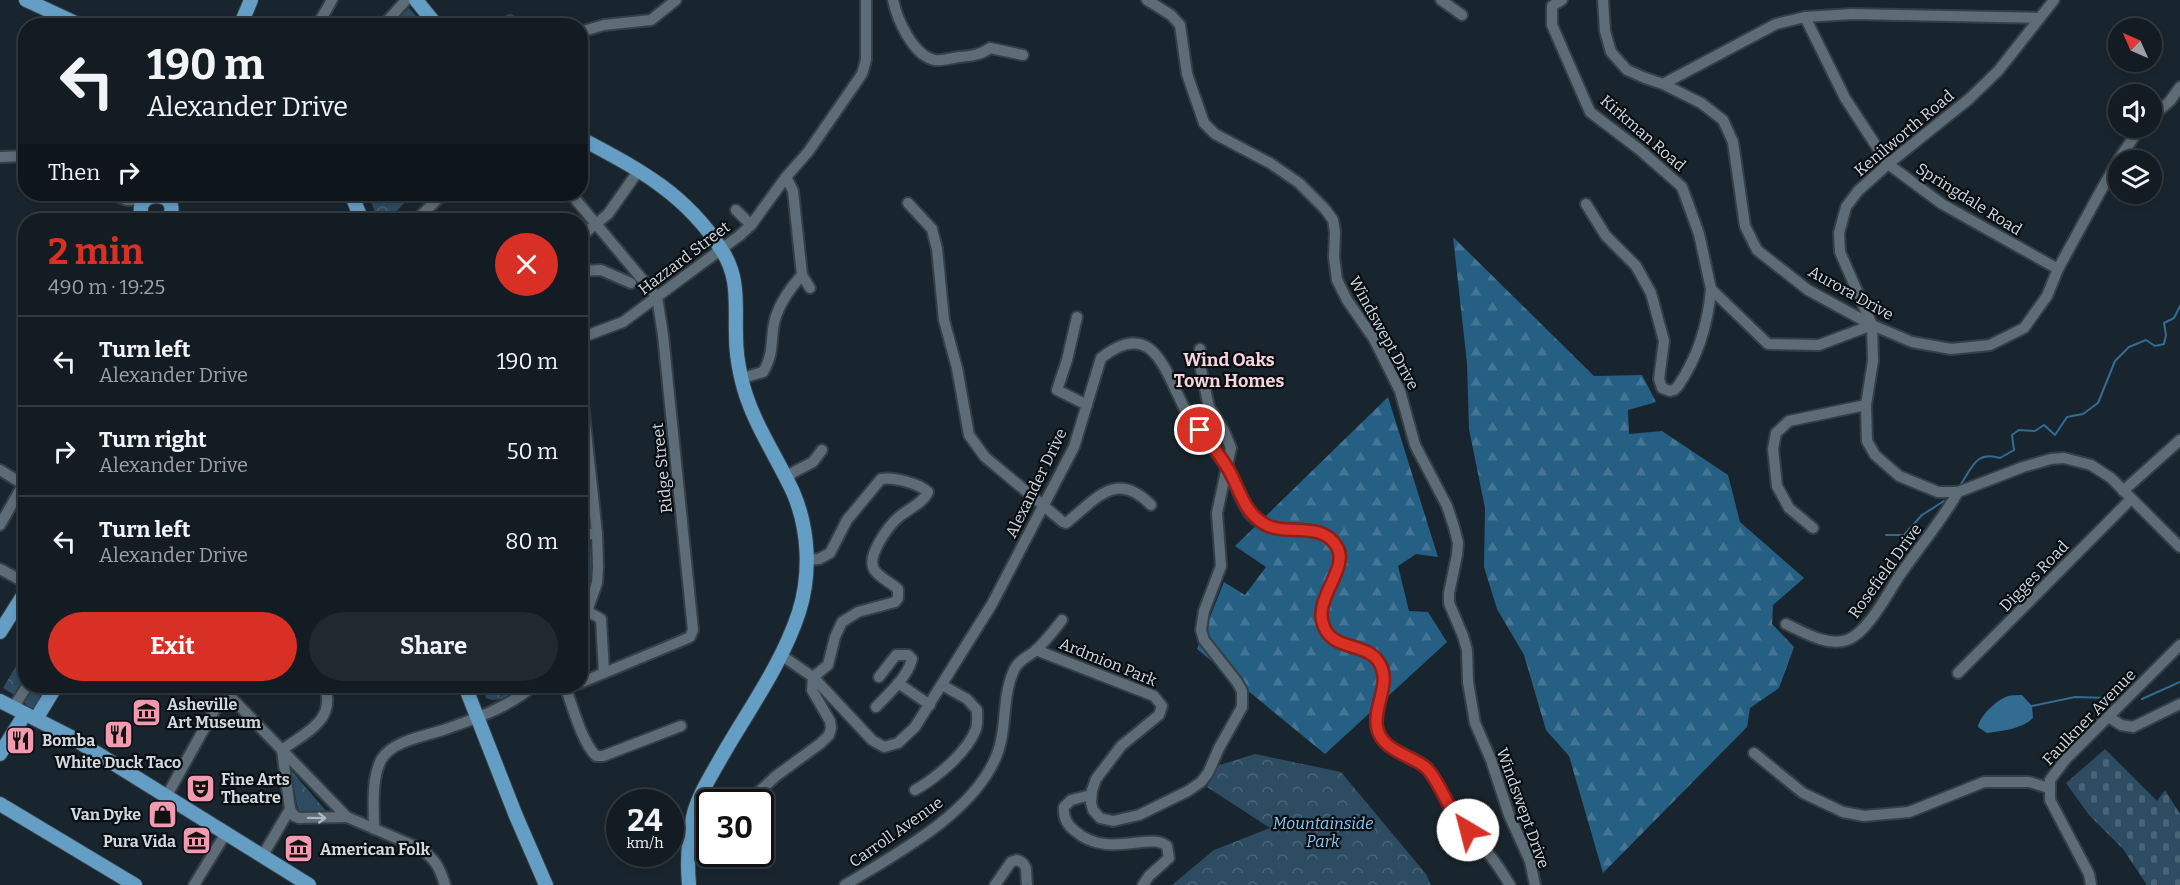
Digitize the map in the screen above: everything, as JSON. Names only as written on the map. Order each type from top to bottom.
[{"type":"main road","points":[[26,0],[65,18]]},
{"type":"main road","points":[[243,18],[251,0]]},
{"type":"main road","points":[[416,0],[431,18]]},
{"type":"main road","points":[[588,142],[665,187],[682,202],[722,249],[735,279],[736,336],[741,378],[755,420],[787,480],[800,512],[807,560],[800,610],[781,656],[705,787],[693,816],[688,854],[689,885]]},
{"type":"main road","points":[[0,632],[18,604]]},
{"type":"main road","points":[[0,754],[24,714],[48,693]]},
{"type":"main road","points":[[468,693],[546,885]]},
{"type":"main road","points":[[0,700],[71,737],[309,885]]},
{"type":"main road","points":[[0,804],[135,885]]},
{"type":"street","points":[[322,18],[332,0]]},
{"type":"street","points":[[390,18],[406,0]]},
{"type":"street","points":[[588,30],[604,25],[651,20],[676,0]]},
{"type":"street","name":"Hazzard Street","points":[[588,336],[623,322],[751,225],[786,177],[808,152],[862,74],[866,60],[866,0]]},
{"type":"street","points":[[893,0],[906,36],[916,47],[936,60],[972,56],[984,53],[990,48],[1023,55]]},
{"type":"street","name":"Windswept Drive","points":[[1147,0],[1171,15],[1180,25],[1187,74],[1204,123],[1215,134],[1269,163],[1299,183],[1333,219],[1337,279],[1347,300],[1374,339],[1401,391],[1415,445],[1443,498],[1454,527],[1458,543],[1449,603],[1467,650],[1468,682],[1475,723],[1491,760],[1509,815],[1530,861],[1535,885]]},
{"type":"street","points":[[1441,0],[1462,15]]},
{"type":"street","name":"Kirkman Road","points":[[1562,0],[1552,6],[1552,25],[1590,112],[1641,150],[1682,187],[1699,234],[1711,289]]},
{"type":"street","name":"Aurora Drive","points":[[1603,0],[1605,31],[1611,52],[1627,70],[1663,84],[1701,103],[1723,120],[1733,142],[1745,226],[1757,250],[1808,290],[1872,325],[1912,342],[1951,349],[1990,345],[2024,327],[2047,296],[2058,269],[2119,159],[2133,138]]},
{"type":"street","name":"Kenilworth Road","points":[[2054,0],[1998,71],[1969,99],[1888,164],[1858,191],[1845,207],[1839,233],[1840,252],[1872,325],[1873,361],[1866,405],[1869,446],[1888,467],[1903,479],[1938,492],[1958,492],[2023,467],[2059,458],[2097,467],[2180,547]]},
{"type":"street","points":[[1663,84],[1776,24],[1805,17],[1852,14],[2040,18]]},
{"type":"street","name":"Springdale Road","points":[[1805,17],[1845,98],[1888,164],[1942,204],[2058,269]]},
{"type":"street","points":[[2162,108],[2180,87]]},
{"type":"street","points":[[3,157],[18,156]]},
{"type":"street","points":[[588,232],[598,225],[625,193],[639,170]]},
{"type":"street","points":[[786,177],[793,191],[802,275],[810,288]]},
{"type":"street","points":[[128,201],[137,213]]},
{"type":"street","points":[[423,213],[436,201]]},
{"type":"street","points":[[577,201],[588,213]]},
{"type":"street","points":[[908,203],[932,229],[937,249],[944,320],[957,368],[969,435],[985,457],[1066,523],[1090,501],[1110,490],[1128,489],[1136,492],[1151,505]]},
{"type":"street","points":[[1586,204],[1606,236],[1636,266],[1651,293],[1662,331],[1664,348],[1659,379],[1662,388],[1666,390],[1674,390],[1678,386],[1697,350],[1708,320],[1711,289]]},
{"type":"street","points":[[736,210],[751,225]]},
{"type":"street","points":[[588,214],[657,297]]},
{"type":"street","points":[[588,271],[601,270],[631,283]]},
{"type":"street","points":[[741,378],[763,372],[768,364],[774,338],[775,317],[785,296],[802,275]]},
{"type":"street","points":[[1711,289],[1768,344],[1819,345],[1872,325]]},
{"type":"street","name":"Ridge Street","points":[[604,673],[690,637],[693,630],[657,297]]},
{"type":"street","points":[[1077,318],[1058,390],[1087,405]]},
{"type":"street","name":"Alexander Drive","points":[[781,656],[813,677],[872,740],[884,747],[898,743],[915,728],[992,604],[1074,447],[1101,358],[1112,350],[1131,343],[1148,348],[1160,357],[1186,411],[1227,468],[1251,515],[1264,525],[1280,530],[1311,530],[1327,536],[1337,546],[1341,556],[1339,564],[1322,605],[1325,630],[1335,641],[1377,659],[1384,674],[1383,690],[1377,709],[1377,729],[1386,742],[1399,753],[1427,768],[1455,815],[1489,854],[1510,885]]},
{"type":"street","points":[[1143,885],[1149,876],[1169,858],[1167,846],[1158,841],[1113,846],[1092,843],[1068,824],[1064,807],[1071,800],[1091,795],[1095,813],[1104,820],[1113,821],[1151,811],[1188,791],[1201,782],[1208,773],[1219,748],[1239,714],[1244,698],[1237,682],[1204,640],[1201,630],[1204,611],[1221,566],[1217,513],[1230,443],[1209,407],[1199,360],[1200,349]]},
{"type":"street","points":[[1813,528],[1789,508],[1777,486],[1773,449],[1776,433],[1789,422],[1866,405]]},
{"type":"street","name":"Digges Road","points":[[1958,673],[2180,440]]},
{"type":"street","points":[[588,450],[597,534],[597,584],[588,608]]},
{"type":"street","points":[[787,480],[792,473],[813,462],[822,450]]},
{"type":"street","points":[[0,470],[18,481]]},
{"type":"street","points":[[762,789],[828,735],[831,721],[812,690],[813,677],[828,665],[835,637],[842,622],[858,612],[895,602],[898,598],[898,589],[876,572],[872,565],[872,556],[892,524],[925,499],[928,492],[913,484],[881,479],[848,520],[830,553],[819,560],[807,560]]},
{"type":"street","name":"Rosefield Drive","points":[[1786,624],[1811,636],[1833,641],[1846,641],[1855,636],[1874,614],[1903,570],[1938,525],[1958,492]]},
{"type":"street","points":[[0,525],[18,495]]},
{"type":"street","points":[[588,534],[597,534]]},
{"type":"street","points":[[0,569],[18,579]]},
{"type":"street","points":[[588,612],[601,619],[604,673],[588,680]]},
{"type":"street","name":"Carroll Avenue","points":[[845,885],[935,828],[961,806],[981,782],[996,756],[1008,685],[1016,665],[1036,650],[1062,620]]},
{"type":"street","name":"Faulkner Avenue","points":[[2091,885],[2089,874],[2050,800],[2050,780],[2056,771],[2180,645]]},
{"type":"street","name":"Ardmion Park","points":[[1036,650],[1137,688],[1161,702],[1159,716],[1121,746],[1108,761],[1096,779],[1091,795]]},
{"type":"street","points":[[876,707],[910,667],[912,659],[908,655],[896,655],[879,677]]},
{"type":"street","points":[[898,682],[930,705]]},
{"type":"street","points":[[915,790],[951,763],[970,741],[977,727],[977,710],[967,699],[942,685]]},
{"type":"street","points":[[24,714],[26,693]]},
{"type":"street","points":[[166,797],[221,693]]},
{"type":"street","points":[[230,693],[347,817],[430,854],[436,862],[445,885]]},
{"type":"street","points":[[282,750],[323,718],[327,711],[327,693]]},
{"type":"street","points":[[374,829],[377,771],[383,756],[389,750],[424,734],[445,729],[508,704],[523,693]]},
{"type":"street","points":[[570,693],[585,738],[596,756],[603,756],[681,726]]},
{"type":"street","points":[[2109,717],[2121,724],[2133,726],[2180,704]]},
{"type":"street","points":[[282,750],[290,809],[294,816],[299,818],[347,817]]},
{"type":"street","points":[[1754,753],[1803,793],[1843,812],[1864,816],[1909,812],[1984,782],[2029,782],[2049,788]]},
{"type":"street","points":[[263,855],[290,809]]},
{"type":"street","points":[[194,885],[226,833]]},
{"type":"street","points":[[995,885],[1007,866],[1017,860],[1023,862],[1026,867],[1027,885]]},
{"type":"green space","points":[[409,8],[418,18],[397,18]]},
{"type":"green space","points":[[371,201],[406,201],[395,213],[375,213]]},
{"type":"green space","points":[[1453,237],[1594,376],[1642,375],[1656,402],[1628,410],[1629,434],[1662,431],[1728,475],[1740,522],[1804,578],[1773,605],[1772,624],[1794,647],[1779,688],[1750,708],[1747,727],[1603,873],[1569,756],[1546,730],[1524,655],[1497,609],[1484,567],[1485,508],[1469,429],[1467,363]]},
{"type":"green space","points":[[1388,397],[1438,557],[1416,554],[1398,566],[1409,611],[1428,612],[1447,642],[1325,754],[1197,649],[1224,582],[1245,595],[1266,567],[1235,546]]},
{"type":"green space","points":[[588,542],[593,555],[588,590]]},
{"type":"green space","points":[[18,663],[18,693],[47,693],[36,709],[27,707],[24,701],[3,688]]},
{"type":"green space","points":[[484,693],[514,693],[496,700],[486,698]]},
{"type":"green space","points":[[2105,749],[2157,801],[2165,790],[2180,814],[2180,885],[2147,885],[2123,849],[2089,815],[2066,783]]},
{"type":"green space","name":"Mountainside Park","points":[[1255,754],[1341,772],[1426,874],[1431,885],[1172,885],[1214,850],[1270,828],[1207,787],[1216,766]]},
{"type":"green space","points":[[289,768],[327,812],[299,813]]},
{"type":"shaded area","points":[[2022,695],[2032,706],[2033,718],[2028,722],[2011,729],[1987,733],[1978,727],[1985,713],[1999,701],[2008,696]]},
{"type":"waterway","points":[[1961,484],[1980,458],[1992,456],[2000,458],[2014,450],[2012,435],[2019,430],[2035,431],[2044,425],[2055,435],[2067,417],[2083,414],[2098,403],[2115,361],[2129,347],[2146,340],[2155,346],[2164,344],[2166,335],[2164,323],[2174,318],[2180,306]]},
{"type":"waterway","points":[[1886,535],[1904,535],[1922,515],[1944,501]]},
{"type":"waterway","points":[[2142,699],[2180,682]]},
{"type":"waterway","points":[[2032,706],[2075,697],[2110,698]]},
{"type":"place","name":"Asheville Art Museum","points":[[146,713]]},
{"type":"place","name":"White Duck Taco","points":[[118,734]]},
{"type":"place","name":"Bomba","points":[[21,740]]},
{"type":"place","name":"Fine Arts Theatre","points":[[200,788]]},
{"type":"place","name":"Van Dyke","points":[[162,814]]},
{"type":"place","name":"Pura Vida","points":[[197,841]]},
{"type":"place","name":"American Folk","points":[[299,849]]},
{"type":"district","name":"Wind Oaks Town Homes","points":[[1229,370]]},
{"type":"route","points":[[1200,430],[1227,468],[1251,515],[1264,525],[1280,530],[1311,530],[1327,536],[1337,546],[1341,556],[1337,572],[1322,605],[1325,630],[1335,641],[1377,659],[1384,674],[1383,690],[1377,709],[1377,729],[1386,742],[1399,753],[1427,768],[1455,815],[1468,830]]}]
